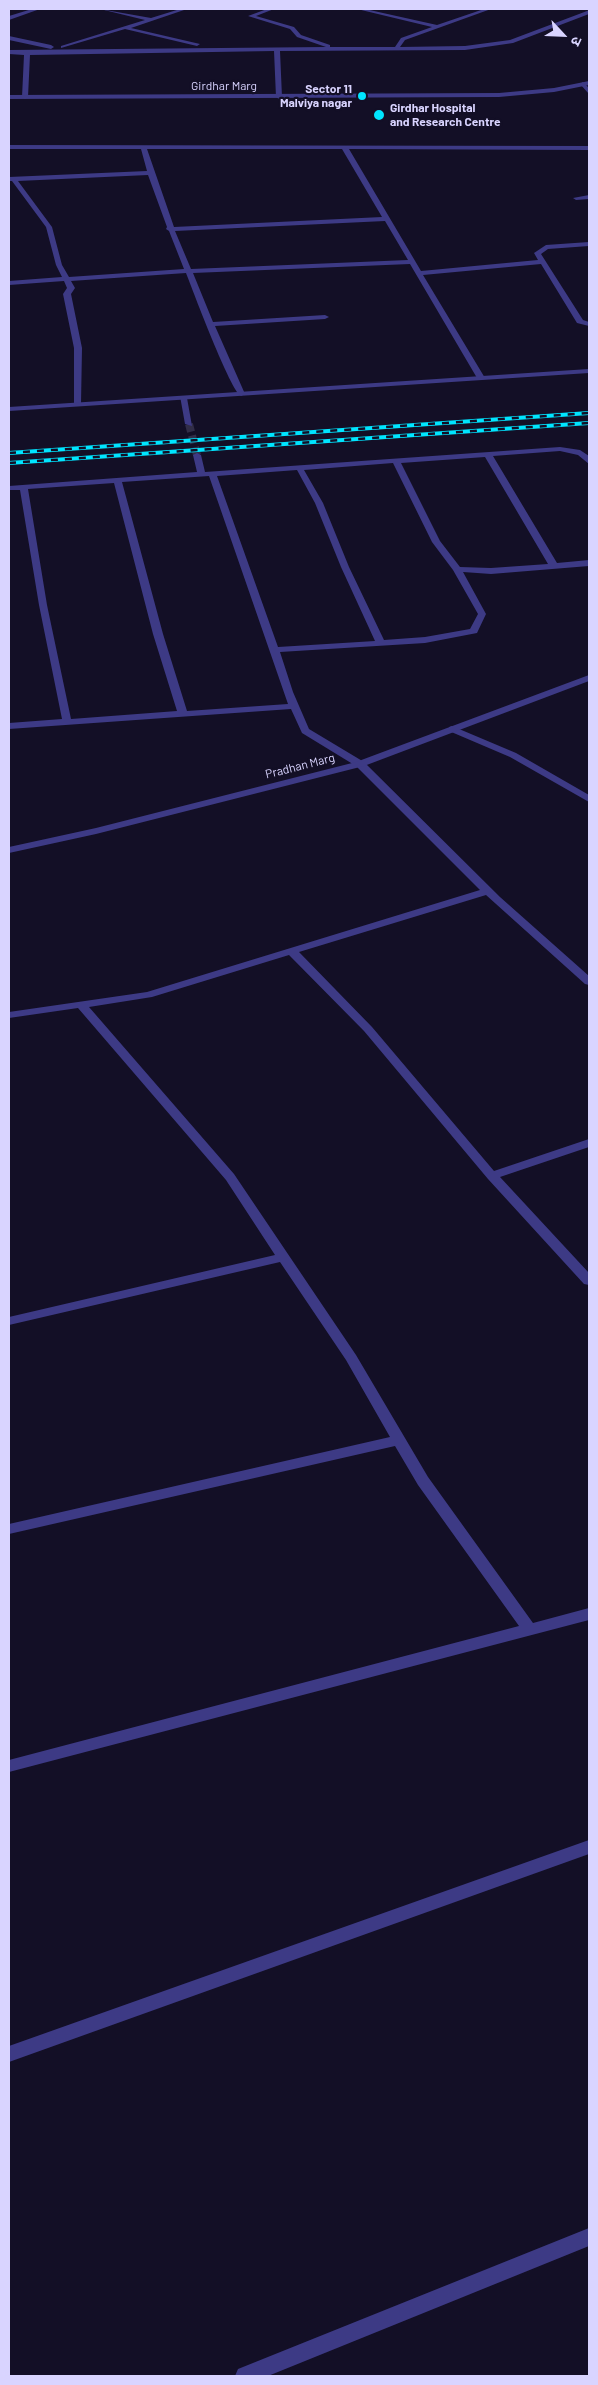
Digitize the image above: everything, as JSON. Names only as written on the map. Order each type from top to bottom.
[{"type":"street","points":[[9,18],[37,9]]},
{"type":"street","points":[[102,9],[152,19]]},
{"type":"street","points":[[48,52],[185,9]]},
{"type":"street","points":[[271,9],[251,16],[292,28],[299,36],[336,49]]},
{"type":"street","points":[[359,9],[439,27]]},
{"type":"street","points":[[396,48],[403,39],[488,9]]},
{"type":"street","points":[[9,52],[465,48],[511,42],[589,12]]},
{"type":"street","points":[[125,27],[219,50]]},
{"type":"street","points":[[9,38],[58,49]]},
{"type":"street","points":[[277,49],[279,97]]},
{"type":"street","points":[[25,98],[27,53]]},
{"type":"street","points":[[586,84],[589,92]]},
{"type":"street","name":"Girdhar Marg","points":[[9,98],[499,95],[586,84]]},
{"type":"street","points":[[9,147],[589,148]]},
{"type":"street","points":[[143,147],[150,174],[187,271],[241,394]]},
{"type":"street","points":[[344,147],[481,378]]},
{"type":"street","points":[[11,179],[150,174]]},
{"type":"street","points":[[11,179],[49,227],[65,279],[71,288],[67,294],[78,348],[77,404]]},
{"type":"street","points":[[576,198],[589,197]]},
{"type":"street","points":[[170,228],[385,219]]},
{"type":"street","points":[[589,244],[546,247],[536,253],[580,320],[589,324]]},
{"type":"street","points":[[9,282],[187,271],[411,262]]},
{"type":"street","points":[[418,272],[542,262]]},
{"type":"street","points":[[210,324],[325,317]]},
{"type":"street","points":[[9,409],[589,370]]},
{"type":"street","points":[[183,398],[189,424]]},
{"type":"street","points":[[9,488],[560,449],[574,450],[586,456],[589,462]]},
{"type":"street","points":[[197,455],[201,474]]},
{"type":"street","points":[[488,455],[554,566]]},
{"type":"street","points":[[274,650],[425,640],[474,630],[482,614],[458,569],[449,561],[436,542],[396,461]]},
{"type":"street","points":[[299,467],[319,503],[345,567],[380,642]]},
{"type":"street","points":[[212,473],[294,706],[305,732],[360,764],[487,891],[589,982]]},
{"type":"street","points":[[117,480],[158,634],[183,714]]},
{"type":"street","points":[[24,487],[43,605],[67,722]]},
{"type":"street","points":[[458,569],[490,571],[589,563]]},
{"type":"street","name":"Pradhan Marg","points":[[9,850],[96,832],[360,764],[589,678]]},
{"type":"street","points":[[9,726],[294,706]]},
{"type":"street","points":[[452,729],[513,755],[589,799]]},
{"type":"street","points":[[9,1015],[148,995],[487,891]]},
{"type":"street","points":[[291,951],[368,1030],[492,1176],[589,1281]]},
{"type":"street","points":[[81,1005],[230,1177],[351,1358],[423,1482],[530,1630]]},
{"type":"street","points":[[492,1176],[589,1143]]},
{"type":"street","points":[[9,1321],[284,1257]]},
{"type":"street","points":[[9,1529],[399,1440]]},
{"type":"street","points":[[9,1766],[589,1614]]},
{"type":"street","points":[[9,2054],[589,1847]]},
{"type":"street","points":[[245,2376],[589,2236]]},
{"type":"tunnel","points":[[189,424],[197,455]]},
{"type":"railway","points":[[9,453],[589,413]]},
{"type":"railway","points":[[9,463],[589,423]]},
{"type":"place","name":"Sector 11 Malviya nagar","points":[[362,96]]},
{"type":"place","name":"Girdhar Hospital and Research Centre","points":[[379,115]]}]
